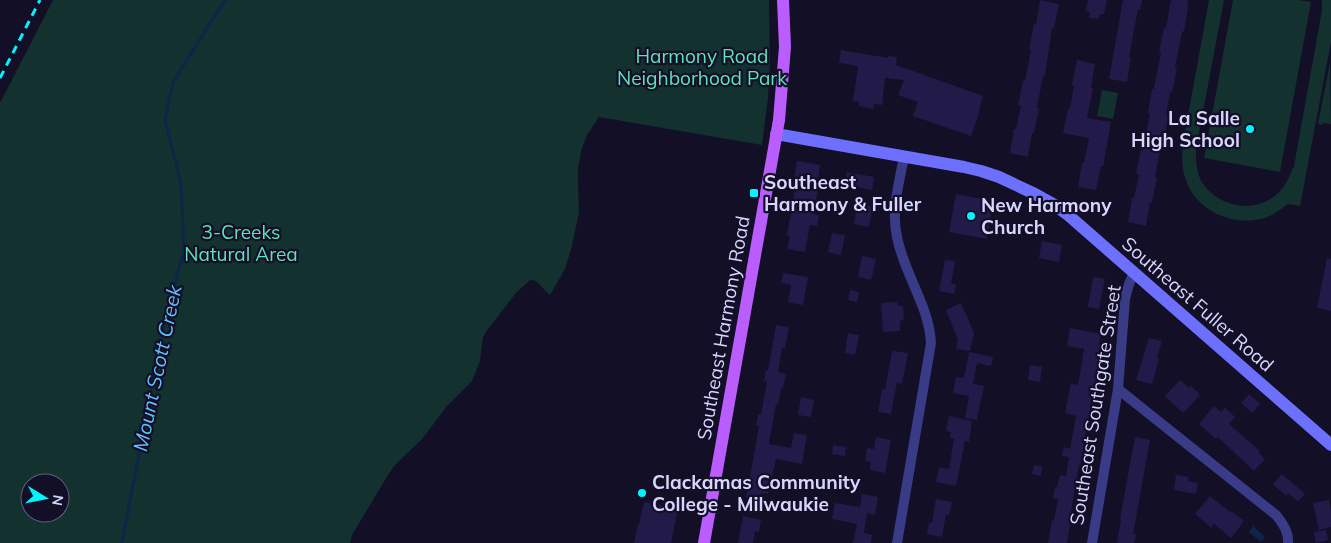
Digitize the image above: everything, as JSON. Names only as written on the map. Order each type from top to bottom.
[{"type":"main road","name":"Southeast Harmony Road","points":[[704,543],[782,93],[785,47],[783,0]]},
{"type":"street","name":"Southeast Fuller Road","points":[[776,134],[980,171],[999,177],[1053,204],[1067,214],[1331,445]]},
{"type":"street","points":[[897,543],[931,343],[930,329],[925,310],[902,255],[895,226],[896,204],[904,157]]},
{"type":"street","name":"Southeast Southgate Street","points":[[1092,543],[1118,389],[1126,299],[1129,284],[1134,273]]},
{"type":"street","points":[[1118,389],[1276,516],[1284,526],[1288,543]]},
{"type":"green space","name":"3-Creeks Natural Area","points":[[53,0],[769,0],[770,64],[762,145],[599,117],[587,135],[578,167],[579,212],[572,246],[565,269],[550,295],[536,281],[530,280],[516,293],[483,337],[480,361],[472,381],[447,406],[422,439],[395,465],[352,535],[350,543],[0,543],[0,103]]},
{"type":"green space","points":[[1209,0],[1224,0],[1196,149],[1197,170],[1202,182],[1217,197],[1236,205],[1247,206],[1267,201],[1276,195],[1284,186],[1294,166],[1322,10],[1322,0],[1331,0],[1331,42],[1300,206],[1288,204],[1272,215],[1260,219],[1247,221],[1234,219],[1210,210],[1200,202],[1186,180],[1182,157],[1183,143]]},
{"type":"green space","points":[[1233,0],[1298,0],[1311,2],[1280,172],[1204,158]]},
{"type":"green space","points":[[1330,62],[1331,124],[1323,123],[1322,125],[1318,124]]},
{"type":"green space","points":[[1102,90],[1118,93],[1113,119],[1097,116]]},
{"type":"water","points":[[1253,526],[1265,537],[1261,542],[1249,532]]},
{"type":"building","points":[[1040,0],[1059,4],[1054,28],[1052,28],[1045,76],[1043,76],[1037,108],[1039,109],[1028,157],[1010,153],[1014,129],[1016,129],[1021,106],[1018,105],[1023,81],[1025,81],[1031,49],[1029,49],[1034,24],[1036,25]]},
{"type":"building","points":[[1088,0],[1107,0],[1104,14],[1100,14],[1099,19],[1089,18],[1090,12],[1086,11]]},
{"type":"building","points":[[1123,0],[1142,0],[1140,10],[1138,9],[1129,57],[1131,58],[1127,82],[1109,79]]},
{"type":"building","points":[[1171,0],[1188,0],[1188,7],[1175,68],[1177,68],[1172,93],[1170,92],[1164,141],[1162,140],[1155,177],[1157,178],[1146,226],[1128,222],[1132,198],[1134,198],[1139,175],[1136,174],[1150,114],[1148,113],[1161,52],[1159,52]]},
{"type":"building","points":[[841,50],[888,58],[888,56],[897,57],[896,65],[983,96],[971,136],[913,116],[918,102],[898,95],[904,80],[885,78],[882,105],[874,104],[873,109],[859,106],[859,102],[853,101],[858,66],[839,63]]},
{"type":"building","points":[[1077,60],[1095,64],[1091,88],[1093,88],[1087,118],[1111,122],[1103,167],[1101,166],[1096,190],[1078,187],[1089,138],[1063,133],[1068,109],[1070,109]]},
{"type":"building","points":[[797,161],[820,165],[818,180],[828,182],[826,191],[818,190],[813,214],[819,215],[817,226],[810,225],[805,252],[787,249],[790,236],[787,235],[797,179],[794,179]]},
{"type":"building","points":[[847,172],[874,177],[872,190],[844,185]]},
{"type":"building","name":"New Harmony Church","points":[[956,194],[993,201],[987,239],[949,232]]},
{"type":"building","points":[[857,204],[873,207],[869,227],[854,224]]},
{"type":"building","points":[[832,233],[845,235],[841,255],[828,252]]},
{"type":"building","points":[[1042,241],[1062,245],[1059,262],[1039,258]]},
{"type":"building","points":[[862,256],[876,259],[871,280],[858,277]]},
{"type":"building","points":[[1327,258],[1331,259],[1331,311],[1317,308]]},
{"type":"building","points":[[945,260],[955,261],[951,284],[956,284],[954,294],[939,291]]},
{"type":"building","points":[[783,273],[808,277],[803,305],[788,302],[791,285],[781,283]]},
{"type":"building","points":[[1093,277],[1105,279],[1099,309],[1088,307]]},
{"type":"building","points":[[850,290],[859,292],[857,302],[848,300]]},
{"type":"building","points":[[897,302],[898,306],[903,306],[904,320],[900,321],[900,331],[883,332],[881,303]]},
{"type":"building","points":[[961,303],[974,333],[970,351],[956,349],[958,340],[946,310]]},
{"type":"building","points":[[776,325],[789,327],[785,348],[782,348],[778,372],[786,374],[778,405],[776,404],[769,444],[791,448],[794,433],[807,435],[802,464],[776,459],[768,494],[761,493],[760,501],[746,499],[759,426],[756,425],[758,415],[761,415],[767,381],[764,381],[766,370],[768,371]]},
{"type":"building","points":[[1070,328],[1101,334],[1099,344],[1102,344],[1079,465],[1067,543],[1048,543],[1058,499],[1053,498],[1055,487],[1057,487],[1060,475],[1066,476],[1069,457],[1062,456],[1064,447],[1070,449],[1076,416],[1065,413],[1071,383],[1078,385],[1084,349],[1067,346]]},
{"type":"building","points":[[848,333],[859,335],[855,355],[845,353]]},
{"type":"building","points":[[1149,338],[1162,341],[1152,384],[1136,380]]},
{"type":"building","points":[[892,351],[908,353],[902,384],[897,383],[891,414],[878,412],[882,389],[885,390]]},
{"type":"building","points":[[969,352],[993,357],[991,366],[977,363],[973,384],[984,386],[977,420],[965,418],[969,396],[953,393],[956,377],[964,378]]},
{"type":"building","points":[[1030,365],[1042,367],[1040,382],[1028,380]]},
{"type":"building","points":[[1180,380],[1189,388],[1191,386],[1200,395],[1183,413],[1165,396]]},
{"type":"building","points":[[1249,394],[1260,404],[1252,413],[1241,403]]},
{"type":"building","points":[[801,397],[814,400],[811,417],[798,415]]},
{"type":"building","points":[[1214,406],[1221,412],[1225,408],[1235,417],[1229,424],[1260,451],[1258,452],[1265,459],[1254,471],[1218,437],[1216,439],[1199,424]]},
{"type":"building","points":[[949,416],[972,421],[969,442],[965,441],[956,486],[936,482],[939,467],[949,469],[954,439],[950,438],[951,432],[946,431]]},
{"type":"building","points":[[876,437],[891,440],[885,473],[870,470],[871,462],[865,461],[867,448],[874,449]]},
{"type":"building","points":[[1135,437],[1150,440],[1133,534],[1136,534],[1134,543],[1117,543],[1120,519]]},
{"type":"building","points":[[833,445],[846,447],[845,456],[832,454]]},
{"type":"building","points":[[1034,465],[1042,466],[1041,476],[1032,474]]},
{"type":"building","points":[[1282,474],[1305,494],[1298,502],[1288,493],[1286,496],[1273,484]]},
{"type":"building","points":[[1176,475],[1189,477],[1188,481],[1198,483],[1196,494],[1174,490]]},
{"type":"building","points":[[862,494],[878,497],[875,515],[867,513],[864,533],[872,535],[871,543],[853,543],[857,524],[832,519],[835,503],[860,507]]},
{"type":"building","points":[[1210,496],[1244,521],[1231,538],[1213,523],[1212,528],[1195,514]]},
{"type":"building","points":[[936,499],[952,502],[949,515],[946,515],[942,537],[927,534],[929,523],[932,523]]},
{"type":"building","points":[[1329,500],[1331,527],[1319,530],[1313,503]]},
{"type":"building","points":[[644,502],[678,508],[671,543],[634,543]]},
{"type":"building","points":[[743,516],[761,520],[759,532],[755,531],[753,543],[738,543]]},
{"type":"building","points":[[1326,530],[1328,540],[1316,543],[1314,532]]},
{"type":"waterway","name":"Mount Scott Creek","points":[[122,543],[161,337],[184,250],[181,183],[165,120],[173,82],[225,0]]},
{"type":"railway","points":[[0,78],[40,0]]},
{"type":"place","name":"La Salle High School","points":[[1250,129]]},
{"type":"place","name":"Southeast Harmony & Fuller","points":[[754,193]]},
{"type":"place","name":"New Harmony Church","points":[[971,216]]},
{"type":"place","name":"Clackamas Community College - Milwaukie","points":[[642,493]]},
{"type":"park label","name":"Harmony Road Neighborhood Park","points":[[702,67]]}]
